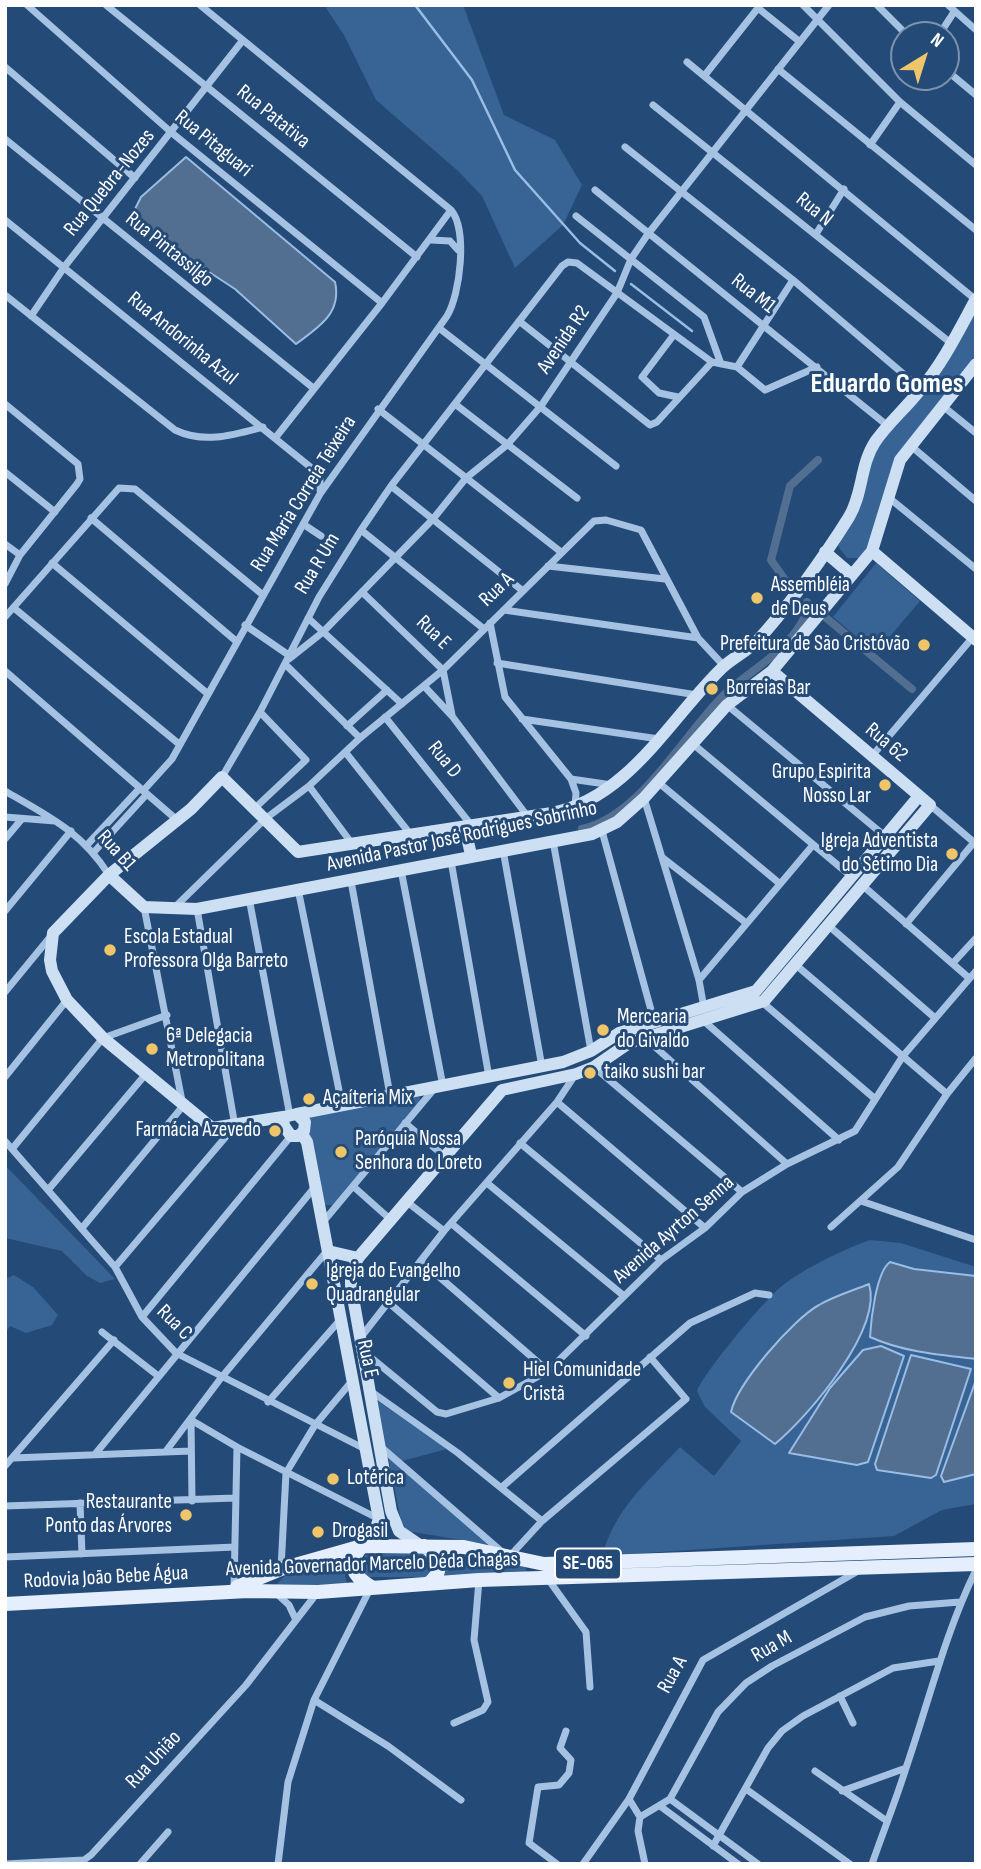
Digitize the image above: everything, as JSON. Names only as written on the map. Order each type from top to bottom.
[{"type":"main road","name":"Avenida Governador Marcelo Déda Chagas","points":[[210,1594],[234,1588],[281,1569],[362,1546],[464,1548],[544,1564],[976,1549]]},
{"type":"main road","points":[[362,1546],[353,1558],[353,1570],[358,1579],[371,1587]]},
{"type":"main road","points":[[423,1546],[435,1555],[439,1567],[437,1575],[429,1583]]},
{"type":"main road","points":[[275,1592],[268,1583],[306,1562]]},
{"type":"main road","name":"Avenida Governador Marcelo Déda Chagas","points":[[210,1594],[318,1592],[479,1580],[968,1565]]},
{"type":"main road","name":"Rodovia João Bebe Água","points":[[5,1604],[210,1594]]},
{"type":"street","name":"Rua Pitaguari","points":[[27,5],[172,134],[382,303]]},
{"type":"street","name":"Rua Patativa","points":[[106,5],[417,257]]},
{"type":"street","points":[[200,5],[451,210],[431,240],[312,387],[276,437]]},
{"type":"street","points":[[803,5],[900,102],[976,165]]},
{"type":"street","name":"Avenida R2","points":[[288,660],[323,632],[433,519],[466,478],[507,445],[541,407],[617,293],[631,259],[648,234],[830,5]]},
{"type":"street","points":[[877,5],[893,21]]},
{"type":"street","points":[[705,75],[758,8],[800,42]]},
{"type":"street","points":[[951,8],[976,30]]},
{"type":"street","name":"Rua Quebra-Nozes","points":[[31,316],[65,266],[172,134],[243,40]]},
{"type":"street","name":"Rua N","points":[[687,62],[976,299]]},
{"type":"street","points":[[5,66],[135,178]]},
{"type":"street","points":[[778,69],[976,230]]},
{"type":"street","points":[[960,82],[976,95]]},
{"type":"street","points":[[870,145],[900,102]]},
{"type":"street","name":"Rua N","points":[[653,105],[715,152],[951,344]]},
{"type":"street","name":"Rua Pintassilgo","points":[[5,139],[312,387]]},
{"type":"street","points":[[625,148],[793,280],[921,389]]},
{"type":"street","points":[[816,234],[844,189]]},
{"type":"street","name":"Rua M1","points":[[595,190],[888,426]]},
{"type":"street","name":"Rua Maria Correia Teixeira","points":[[86,845],[166,768],[320,494],[378,409],[439,328],[457,298],[459,254],[456,216],[451,210]]},
{"type":"street","points":[[576,216],[704,317],[721,364]]},
{"type":"street","name":"Rua Andorinha Azul","points":[[5,220],[314,470]]},
{"type":"street","points":[[431,240],[450,241],[457,246],[459,254]]},
{"type":"street","name":"Rua R Um","points":[[53,933],[108,875],[177,820],[222,777],[260,712],[308,618],[361,530],[391,486],[562,266],[568,262],[577,263],[617,293]]},
{"type":"street","points":[[737,367],[793,280]]},
{"type":"street","points":[[617,293],[712,362],[737,367],[765,390],[817,367]]},
{"type":"street","points":[[5,295],[175,430],[190,436],[213,438],[263,427]]},
{"type":"street","name":"Avenida Pastor José Rodrigues Sobrinho","points":[[265,820],[296,852],[412,836],[575,808],[612,785],[659,740],[724,666],[759,639],[825,552],[856,504],[868,457],[888,426],[921,389],[951,344],[976,299]]},
{"type":"street","points":[[519,321],[650,425],[657,422],[712,362]]},
{"type":"street","points":[[439,328],[616,466]]},
{"type":"street","points":[[673,335],[642,377],[659,393],[678,397]]},
{"type":"street","name":"Avenida Pastor José Rodrigues Sobrinho","points":[[144,907],[197,909],[450,861],[470,849],[503,849],[602,831],[659,783],[727,705],[772,671],[873,551],[897,467],[910,445],[976,365]]},
{"type":"street","points":[[5,404],[78,464],[80,479],[20,555],[5,584]]},
{"type":"street","points":[[455,404],[577,498]]},
{"type":"street","points":[[944,407],[976,433]]},
{"type":"street","points":[[378,409],[561,552]]},
{"type":"street","points":[[910,445],[976,500]]},
{"type":"street","points":[[314,470],[329,472],[338,467]]},
{"type":"street","points":[[314,470],[320,477],[320,494]]},
{"type":"street","points":[[5,472],[55,512]]},
{"type":"street","points":[[391,486],[523,592]]},
{"type":"street","points":[[5,617],[119,488],[135,489],[263,596]]},
{"type":"street","points":[[888,496],[976,569]]},
{"type":"street","points":[[90,518],[236,642]]},
{"type":"street","name":"Rua A","points":[[172,910],[265,820],[309,786],[360,738],[443,670],[594,521],[606,520],[637,528],[645,536],[664,579],[698,638],[724,666]]},
{"type":"street","points":[[303,524],[321,536]]},
{"type":"street","points":[[361,530],[394,558],[487,626],[505,697],[571,779],[576,793],[575,808]]},
{"type":"street","points":[[5,544],[20,555]]},
{"type":"street","points":[[872,756],[974,638],[873,551]]},
{"type":"street","points":[[825,552],[852,575]]},
{"type":"street","points":[[52,563],[208,694]]},
{"type":"street","points":[[548,566],[664,579]]},
{"type":"street","name":"Rua E","points":[[362,592],[443,670],[452,716]]},
{"type":"street","points":[[14,608],[179,744]]},
{"type":"street","points":[[504,610],[698,638]]},
{"type":"street","points":[[308,618],[402,704]]},
{"type":"street","points":[[245,625],[288,660],[360,738]]},
{"type":"street","points":[[497,663],[698,695]]},
{"type":"street","points":[[5,671],[177,820]]},
{"type":"street","name":"Rua 62","points":[[772,671],[975,842]]},
{"type":"street","name":"Rua E","points":[[424,686],[452,716],[528,817]]},
{"type":"street","points":[[348,726],[387,690]]},
{"type":"street","points":[[727,705],[886,836]]},
{"type":"street","points":[[254,808],[306,759],[260,712]]},
{"type":"street","name":"Rua D","points":[[385,717],[469,827]]},
{"type":"street","points":[[521,719],[659,740]]},
{"type":"street","points":[[693,744],[970,978]]},
{"type":"street","points":[[346,753],[412,836]]},
{"type":"street","points":[[222,777],[265,820]]},
{"type":"street","points":[[571,779],[612,785]]},
{"type":"street","points":[[659,783],[779,883]]},
{"type":"street","points":[[309,786],[353,845]]},
{"type":"street","name":"Rua B1","points":[[5,791],[59,821],[71,831],[94,852],[108,875],[144,907]]},
{"type":"street","name":"Rua Maria Correia Teixeira","points":[[94,852],[144,791]]},
{"type":"street","points":[[644,798],[699,980],[704,1008]]},
{"type":"street","points":[[166,1451],[221,1378],[328,1251],[358,1258],[492,1098],[508,1088],[576,1074],[594,1067],[624,1046],[762,1002],[829,926],[886,836],[924,800]]},
{"type":"street","points":[[53,933],[50,965],[67,1000],[103,1038],[211,1127],[235,1126],[542,1067],[591,1051],[614,1035],[756,992],[857,881],[924,800]]},
{"type":"street","points":[[5,817],[59,821]]},
{"type":"street","points":[[5,839],[21,820]]},
{"type":"street","points":[[469,827],[470,849]]},
{"type":"street","points":[[5,911],[71,831]]},
{"type":"street","points":[[602,831],[654,1021]]},
{"type":"street","points":[[553,840],[591,1051]]},
{"type":"street","points":[[906,923],[975,842]]},
{"type":"street","points":[[699,980],[745,922],[813,845]]},
{"type":"street","points":[[503,849],[542,1067]]},
{"type":"street","points":[[663,857],[745,922]]},
{"type":"street","points":[[450,861],[492,1098]]},
{"type":"street","points":[[401,870],[439,1087]]},
{"type":"street","points":[[351,881],[390,1095]]},
{"type":"street","points":[[298,889],[342,1105]]},
{"type":"street","points":[[249,898],[290,1116],[284,1126],[297,1135]]},
{"type":"street","points":[[82,1228],[183,1106],[144,907]]},
{"type":"street","points":[[197,909],[235,1126]]},
{"type":"street","points":[[829,926],[935,1018]]},
{"type":"street","points":[[5,992],[53,933]]},
{"type":"street","points":[[954,963],[976,938]]},
{"type":"street","points":[[796,965],[947,1094]]},
{"type":"street","name":"Avenida Ayrton Senna","points":[[362,1344],[437,1412],[457,1412],[499,1398],[548,1371],[661,1260],[705,1228],[742,1192],[787,1164],[858,1129],[874,1098],[903,1056],[976,971]]},
{"type":"street","points":[[5,1077],[67,1000]]},
{"type":"street","points":[[762,1002],[874,1098]]},
{"type":"street","points":[[12,1149],[103,1038],[167,1015]]},
{"type":"street","points":[[705,1022],[839,1140]]},
{"type":"street","points":[[645,1038],[787,1164]]},
{"type":"street","points":[[831,1227],[898,1167],[947,1094],[976,1058]]},
{"type":"street","points":[[594,1067],[742,1192]]},
{"type":"street","points":[[362,1344],[388,1303],[444,1231],[557,1102],[576,1074]]},
{"type":"street","points":[[48,1190],[145,1075]]},
{"type":"street","points":[[322,1223],[405,1123],[439,1087]]},
{"type":"street","points":[[557,1102],[705,1228]]},
{"type":"street","points":[[142,1317],[297,1135],[305,1122],[290,1116]]},
{"type":"street","points":[[405,1123],[443,1155]]},
{"type":"street","points":[[115,1266],[235,1126]]},
{"type":"street","name":"Rua E","points":[[297,1135],[307,1142],[379,1519]]},
{"type":"street","name":"Rua C","points":[[5,1140],[115,1266],[142,1317],[176,1353],[315,1425],[364,1448],[379,1449]]},
{"type":"street","points":[[520,1143],[661,1260]]},
{"type":"street","points":[[487,1183],[624,1296]]},
{"type":"street","points":[[354,1187],[391,1220]]},
{"type":"street","points":[[96,1453],[157,1375],[314,1188]]},
{"type":"street","points":[[407,1201],[444,1231]]},
{"type":"street","points":[[861,1201],[976,1241]]},
{"type":"street","points":[[452,1224],[586,1336]]},
{"type":"street","name":"Rua E","points":[[358,1258],[350,1280],[379,1449],[397,1528],[423,1546]]},
{"type":"street","points":[[421,1261],[548,1371]]},
{"type":"street","points":[[502,1487],[692,1322],[755,1293],[769,1295]]},
{"type":"street","points":[[388,1303],[499,1398]]},
{"type":"street","points":[[268,1402],[340,1320]]},
{"type":"street","points":[[102,1332],[157,1375]]},
{"type":"street","points":[[5,1466],[114,1340]]},
{"type":"street","points":[[379,1449],[508,1557],[542,1521],[686,1399],[650,1357]]},
{"type":"street","points":[[281,1569],[286,1473],[315,1425],[353,1380]]},
{"type":"street","points":[[369,1390],[502,1487],[542,1521]]},
{"type":"street","points":[[191,1420],[286,1473],[379,1519],[374,1534],[362,1546]]},
{"type":"street","points":[[191,1420],[192,1501]]},
{"type":"street","points":[[234,1588],[237,1447]]},
{"type":"street","points":[[13,1458],[191,1451]]},
{"type":"street","points":[[5,1506],[235,1498]]},
{"type":"street","points":[[80,1503],[82,1554]]},
{"type":"street","points":[[5,1557],[234,1548]]},
{"type":"street","points":[[968,1565],[968,1587]]},
{"type":"street","name":"Rua A","points":[[583,1864],[629,1800],[703,1660],[829,1591],[860,1570]]},
{"type":"street","points":[[872,1864],[906,1768],[939,1661],[960,1602],[976,1570]]},
{"type":"street","points":[[548,1579],[586,1632],[590,1688]]},
{"type":"street","points":[[454,1723],[483,1710],[488,1702],[475,1642],[479,1580]]},
{"type":"street","points":[[278,1864],[288,1782],[314,1700],[357,1609],[371,1587]]},
{"type":"street","points":[[275,1592],[289,1605],[295,1618]]},
{"type":"street","name":"Rua União","points":[[5,1864],[84,1860],[91,1855],[246,1685],[295,1618],[318,1592]]},
{"type":"street","name":"Rua M","points":[[640,1818],[670,1799],[723,1705],[740,1688],[769,1668],[865,1617],[909,1605],[960,1602]]},
{"type":"street","points":[[713,1846],[774,1740],[803,1716],[898,1666],[939,1661]]},
{"type":"street","points":[[840,1696],[853,1723]]},
{"type":"street","points":[[314,1700],[388,1746],[461,1800]]},
{"type":"street","points":[[557,1864],[529,1843],[538,1787],[559,1785],[569,1773],[571,1760],[559,1748],[566,1731]]},
{"type":"street","points":[[842,1791],[906,1768]]},
{"type":"street","points":[[816,1771],[887,1821]]},
{"type":"street","points":[[746,1789],[850,1864]]},
{"type":"street","points":[[670,1799],[758,1864]]},
{"type":"street","points":[[629,1800],[640,1818],[638,1831],[645,1864]]},
{"type":"street","points":[[660,1807],[738,1864]]},
{"type":"street","points":[[146,1862],[168,1832]]},
{"type":"shaded area","points":[[324,5],[463,5],[504,115],[555,140],[582,185],[563,225],[515,268],[482,196],[458,171],[376,100],[344,35]]},
{"type":"shaded area","points":[[186,157],[335,282],[336,293],[332,311],[320,325],[296,344],[235,289],[140,227],[134,211],[141,197]]},
{"type":"shaded area","points":[[976,308],[976,354],[890,472],[871,543],[859,558],[847,558],[838,546],[876,449]]},
{"type":"shaded area","points":[[876,563],[920,601],[876,653],[833,617]]},
{"type":"shaded area","points":[[419,1096],[421,1101],[333,1205],[324,1205],[306,1128],[309,1114]]},
{"type":"shaded area","points":[[5,1165],[115,1279],[100,1283],[87,1276],[62,1251],[5,1238]]},
{"type":"shaded area","points":[[870,1240],[901,1243],[976,1267],[976,1504],[942,1510],[894,1536],[602,1556],[624,1510],[680,1447],[714,1476],[741,1441],[705,1407],[697,1391],[711,1368],[750,1319],[792,1278]]},
{"type":"shaded area","points":[[890,1262],[914,1269],[976,1276],[976,1359],[909,1349],[870,1337],[878,1286],[885,1267]]},
{"type":"shaded area","points":[[14,1275],[33,1287],[58,1315],[52,1325],[26,1333],[10,1326],[5,1333],[5,1279]]},
{"type":"shaded area","points":[[869,1284],[870,1303],[865,1324],[840,1371],[806,1414],[775,1444],[731,1412],[744,1385],[768,1353],[795,1324],[825,1302]]},
{"type":"shaded area","points":[[881,1346],[904,1356],[868,1462],[857,1465],[789,1453],[830,1388],[863,1350]]},
{"type":"shaded area","points":[[911,1355],[971,1369],[936,1475],[931,1478],[877,1470],[875,1464]]},
{"type":"shaded area","points":[[976,1380],[976,1474],[944,1482],[941,1476]]},
{"type":"shaded area","points":[[375,1399],[447,1449],[402,1461],[384,1446]]},
{"type":"shaded area","points":[[388,1457],[491,1545],[407,1531],[401,1521]]},
{"type":"shaded area","points":[[435,1551],[465,1552],[525,1566],[528,1576],[440,1578]]},
{"type":"shaded area","points":[[425,1552],[435,1561],[429,1577],[366,1577],[360,1567],[365,1555]]},
{"type":"shaded area","points":[[325,1563],[348,1563],[345,1576],[348,1586],[276,1587],[290,1574]]},
{"type":"waterway","points":[[415,5],[472,80],[515,170],[580,243],[615,271]]},
{"type":"waterway","points":[[631,284],[692,331]]},
{"type":"waterway","points":[[788,584],[771,560],[790,486],[818,460]]},
{"type":"waterway","points":[[582,829],[604,821],[624,808],[643,790],[728,691],[768,660],[795,633],[805,615],[807,602]]},
{"type":"waterway","points":[[825,617],[912,689]]},
{"type":"place","name":"Assembléia de Deus","points":[[757,598]]},
{"type":"place","name":"Prefeitura de São Cristóvão","points":[[924,645]]},
{"type":"place","name":"Borreias Bar","points":[[712,689]]},
{"type":"place","name":"Grupo Espirita Nosso Lar","points":[[885,785]]},
{"type":"place","name":"Igreja Adventista do Sétimo Dia","points":[[952,854]]},
{"type":"place","name":"Escola Estadual Professora Olga Barreto","points":[[110,950]]},
{"type":"place","name":"Mercearia do Givaldo","points":[[603,1030]]},
{"type":"place","name":"6ª Delegacia Metropolitana","points":[[152,1049]]},
{"type":"place","name":"taiko sushi bar","points":[[590,1073]]},
{"type":"place","name":"Açaíteria Mix","points":[[309,1099]]},
{"type":"place","name":"Farmácia Azevedo","points":[[275,1131]]},
{"type":"place","name":"Paróquia Nossa Senhora do Loreto","points":[[341,1152]]},
{"type":"place","name":"Igreja do Evangelho Quadrangular","points":[[312,1284]]},
{"type":"place","name":"Hiel Comunidade Cristã","points":[[509,1383]]},
{"type":"place","name":"Lotérica","points":[[333,1479]]},
{"type":"place","name":"Restaurante Ponto das Árvores","points":[[186,1515]]},
{"type":"place","name":"Drogasil","points":[[318,1532]]},
{"type":"district","name":"Eduardo Gomes","points":[[887,385]]}]
